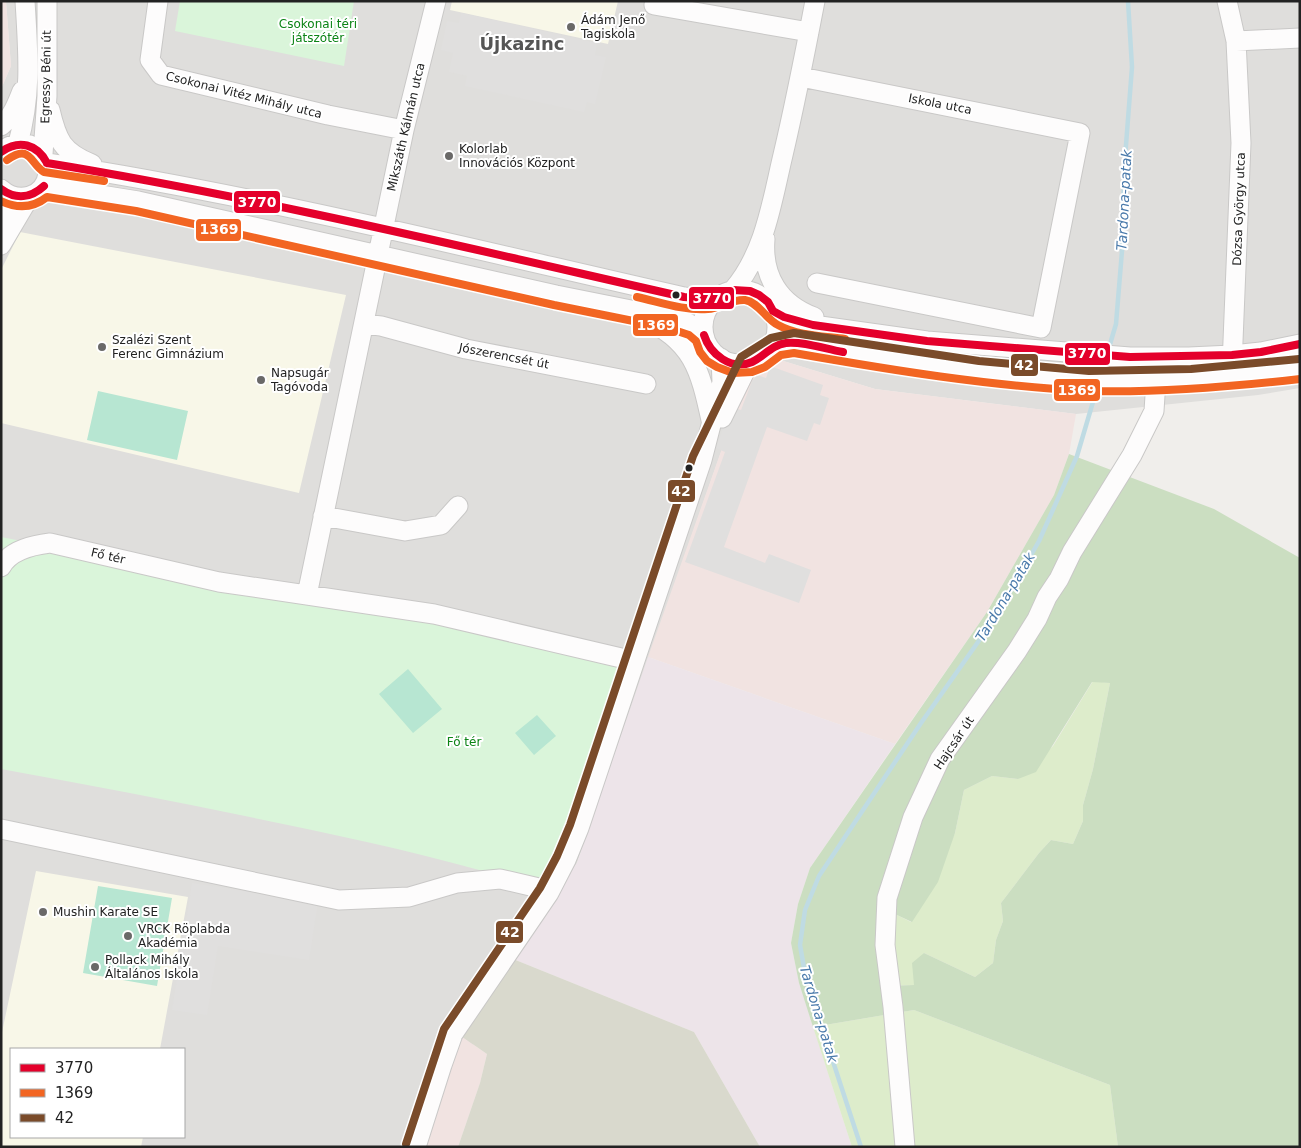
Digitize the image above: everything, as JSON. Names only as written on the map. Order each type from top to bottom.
[{"type":"street","name":"Egressy Béni út","points":[[18,144],[23,125],[29,69],[25,1]]},
{"type":"street","name":"Egressy Béni út","points":[[37,191],[48,170],[45,158],[48,96],[47,1]]},
{"type":"street","name":"Csokonai Vitéz Mihály utca","points":[[158,1],[150,60],[162,75],[328,115],[404,130]]},
{"type":"street","name":"Mikszáth Kálmán utca","points":[[307,595],[404,130],[436,1]]},
{"type":"street","points":[[770,349],[777,330],[776,320],[764,285],[764,255],[768,221],[801,77],[815,1]]},
{"type":"street","name":"Dózsa György utca","points":[[1227,1],[1236,41],[1241,143],[1232,377]]},
{"type":"street","points":[[654,5],[809,32]]},
{"type":"street","points":[[1236,41],[1300,38]]},
{"type":"street","points":[[1,126],[8,120],[18,104],[29,69]]},
{"type":"street","name":"Iskola utca","points":[[801,77],[1080,133],[1041,328],[816,283]]},
{"type":"street","points":[[48,96],[54,126],[61,144],[76,158],[114,173]]},
{"type":"street","points":[[1,152],[7,147],[27,144],[36,148],[45,158],[383,227],[684,297],[701,299],[750,291],[759,295],[770,306],[793,320],[813,325],[928,341],[1130,357],[1232,355],[1261,352],[1300,344]]},
{"type":"street","points":[[1,245],[37,191]]},
{"type":"street","points":[[1,216],[5,192],[23,198],[37,191],[138,202],[679,320],[694,326],[704,335]]},
{"type":"street","points":[[768,221],[747,273],[710,305],[705,313],[703,322],[704,335],[709,347],[721,358],[734,363],[749,363],[760,358],[778,345],[794,343],[920,364],[1020,376],[1077,380],[1125,381],[1232,377],[1300,368]]},
{"type":"street","points":[[764,255],[771,279],[789,304],[801,313],[858,330]]},
{"type":"street","points":[[621,308],[653,322],[679,341],[700,372],[712,423]]},
{"type":"street","name":"Jószerencsét út","points":[[364,324],[381,326],[466,349],[646,384]]},
{"type":"street","points":[[416,1147],[453,1034],[549,892],[566,860],[579,828],[702,460],[722,382],[721,358]]},
{"type":"street","points":[[702,460],[749,363]]},
{"type":"street","name":"Hajcsár út","points":[[905,1147],[893,1007],[885,945],[887,898],[913,818],[940,759],[1017,651],[1037,619],[1072,552],[1132,455],[1154,411],[1156,380]]},
{"type":"street","points":[[322,516],[405,531],[441,526],[458,506]]},
{"type":"street","name":"Fő tér","points":[[1,567],[4,562],[18,551],[37,544],[50,543],[219,582],[434,614],[634,661]]},
{"type":"street","points":[[1,829],[339,900],[409,897],[457,883],[500,880],[539,888],[549,892]]},
{"type":"shaded area","points":[[1,1],[6,1],[11,66],[1,89]]},
{"type":"shaded area","points":[[6,1],[1300,1],[1300,388],[1258,395],[1076,414],[875,389],[780,360],[741,395],[577,863],[513,959],[425,1147],[1,1147],[1,89],[11,66]]},
{"type":"shaded area","name":"Ádám Jenő Tagiskola","points":[[452,1],[618,1],[608,44],[450,10]]},
{"type":"shaded area","points":[[461,13],[597,43],[595,55],[606,57],[595,104],[587,102],[584,112],[465,86],[467,76],[449,72],[453,53],[441,50],[447,21],[459,23]]},
{"type":"shaded area","name":"Szalézi Szent Ferenc Gimnázium","points":[[20,232],[346,295],[299,493],[1,423],[1,270]]},
{"type":"shaded area","points":[[780,360],[875,389],[1076,414],[1069,454],[1054,495],[987,612],[895,744],[648,657],[741,395],[756,372]]},
{"type":"shaded area","points":[[770,366],[823,385],[820,395],[829,398],[820,425],[814,423],[807,441],[767,427],[724,547],[765,563],[769,554],[811,570],[799,603],[685,562],[725,452],[716,448],[731,407],[741,410],[752,381],[757,375],[766,378]]},
{"type":"shaded area","points":[[648,657],[895,744],[810,868],[798,904],[791,943],[799,983],[852,1147],[760,1147],[694,1032],[513,959],[577,863]]},
{"type":"shaded area","name":"Pollack Mihály Általános Iskola","points":[[36,871],[188,897],[160,1048],[10,1048],[10,1138],[143,1138],[141,1147],[1,1147],[1,1037]]},
{"type":"shaded area","points":[[192,883],[318,902],[309,960],[218,946],[207,1015],[172,1010]]},
{"type":"shaded area","points":[[513,959],[694,1032],[760,1147],[458,1147],[480,1083],[487,1054],[461,1036]]},
{"type":"shaded area","points":[[461,1036],[487,1054],[480,1083],[458,1147],[425,1147]]},
{"type":"green space","name":"Csokonai téri játszótér","points":[[180,1],[354,1],[344,66],[175,31]]},
{"type":"green space","points":[[98,391],[188,411],[177,460],[87,440]]},
{"type":"green space","points":[[1069,454],[1214,509],[1300,558],[1300,1147],[1118,1147],[1110,1085],[914,1010],[813,1027],[799,983],[791,943],[798,904],[810,868],[987,612],[1054,495]],"holes":[[[1092,682],[1110,683],[1093,769],[1083,805],[1083,821],[1073,844],[1051,840],[1001,903],[1003,921],[996,940],[993,963],[975,977],[924,953],[912,963],[914,985],[885,986],[884,909],[912,922],[938,882],[955,833],[964,790],[992,776],[1018,779],[1036,772]]]},
{"type":"green space","name":"Fő tér","points":[[1,537],[621,658],[601,726],[560,844],[539,888],[444,861],[348,838],[177,802],[1,769]]},
{"type":"green space","points":[[408,669],[442,709],[413,733],[379,694]]},
{"type":"green space","points":[[1093,681],[1110,683],[1093,769],[1083,805],[1083,821],[1073,844],[1051,840],[1001,903],[1003,921],[996,940],[993,963],[975,977],[924,953],[914,985],[885,986],[883,908],[911,922],[955,833],[964,790],[992,776],[1018,779],[1053,746]]},
{"type":"green space","points":[[537,715],[556,736],[534,755],[515,733]]},
{"type":"green space","name":"VRCK Röplabda Akadémia","points":[[98,886],[172,898],[157,986],[83,973]]},
{"type":"green space","points":[[914,1010],[1110,1085],[1118,1147],[852,1147],[813,1027]]},
{"type":"waterway","name":"Tardona-patak","points":[[1108,351],[1116,324],[1122,251],[1124,171],[1132,67],[1128,1]]},
{"type":"waterway","name":"Tardona-patak","points":[[1101,375],[1106,359]]},
{"type":"waterway","name":"Tardona-patak","points":[[861,1147],[806,979],[800,945],[805,910],[819,876],[921,723],[997,615],[1039,541],[1077,456],[1098,385]]},
{"type":"transit line","name":"3770","points":[[1,152],[14,146],[27,146],[38,151],[47,163]]},
{"type":"transit line","name":"1369","points":[[7,160],[15,155],[26,154],[44,172],[104,181]]},
{"type":"transit line","name":"3770","points":[[47,163],[287,208],[684,297],[709,299],[733,290],[750,291],[759,295],[768,302],[773,311],[784,317],[813,325],[927,341],[1130,357],[1232,355],[1261,352],[1300,344]]},
{"type":"transit line","name":"3770","points":[[1,189],[12,195],[23,196],[34,193],[44,186]]},
{"type":"transit line","name":"1369","points":[[1,201],[7,204],[25,206],[42,201],[47,197],[136,211],[554,305],[668,328],[689,335],[696,341],[700,352],[707,361],[733,373],[752,372],[765,367],[781,355],[794,353],[977,381],[1088,391],[1194,389],[1300,379]]},
{"type":"transit line","name":"1369","points":[[637,297],[699,309],[713,308],[735,301],[750,301],[774,322],[786,329],[810,335],[845,339]]},
{"type":"transit line","name":"42","points":[[406,1144],[444,1029],[540,888],[557,856],[570,825],[693,456],[741,357],[771,338],[794,333],[979,361],[1089,371],[1191,369],[1299,359]]},
{"type":"transit line","name":"3770","points":[[704,335],[716,354],[722,359],[736,364],[757,360],[772,348],[786,343],[807,344],[843,352]]},
{"type":"place","name":"Ádám Jenő Tagiskola","points":[[571,27]]},
{"type":"place","name":"Kolorlab Innovációs Központ","points":[[449,156]]},
{"type":"place","name":"Szalézi Szent Ferenc Gimnázium","points":[[102,347]]},
{"type":"place","name":"Napsugár Tagóvoda","points":[[261,380]]},
{"type":"place","name":"Mushin Karate SE","points":[[43,912]]},
{"type":"place","name":"VRCK Röplabda Akadémia","points":[[128,936]]},
{"type":"place","name":"Pollack Mihály Általános Iskola","points":[[95,967]]},
{"type":"district","name":"Újkazinc","points":[[522,44]]}]
